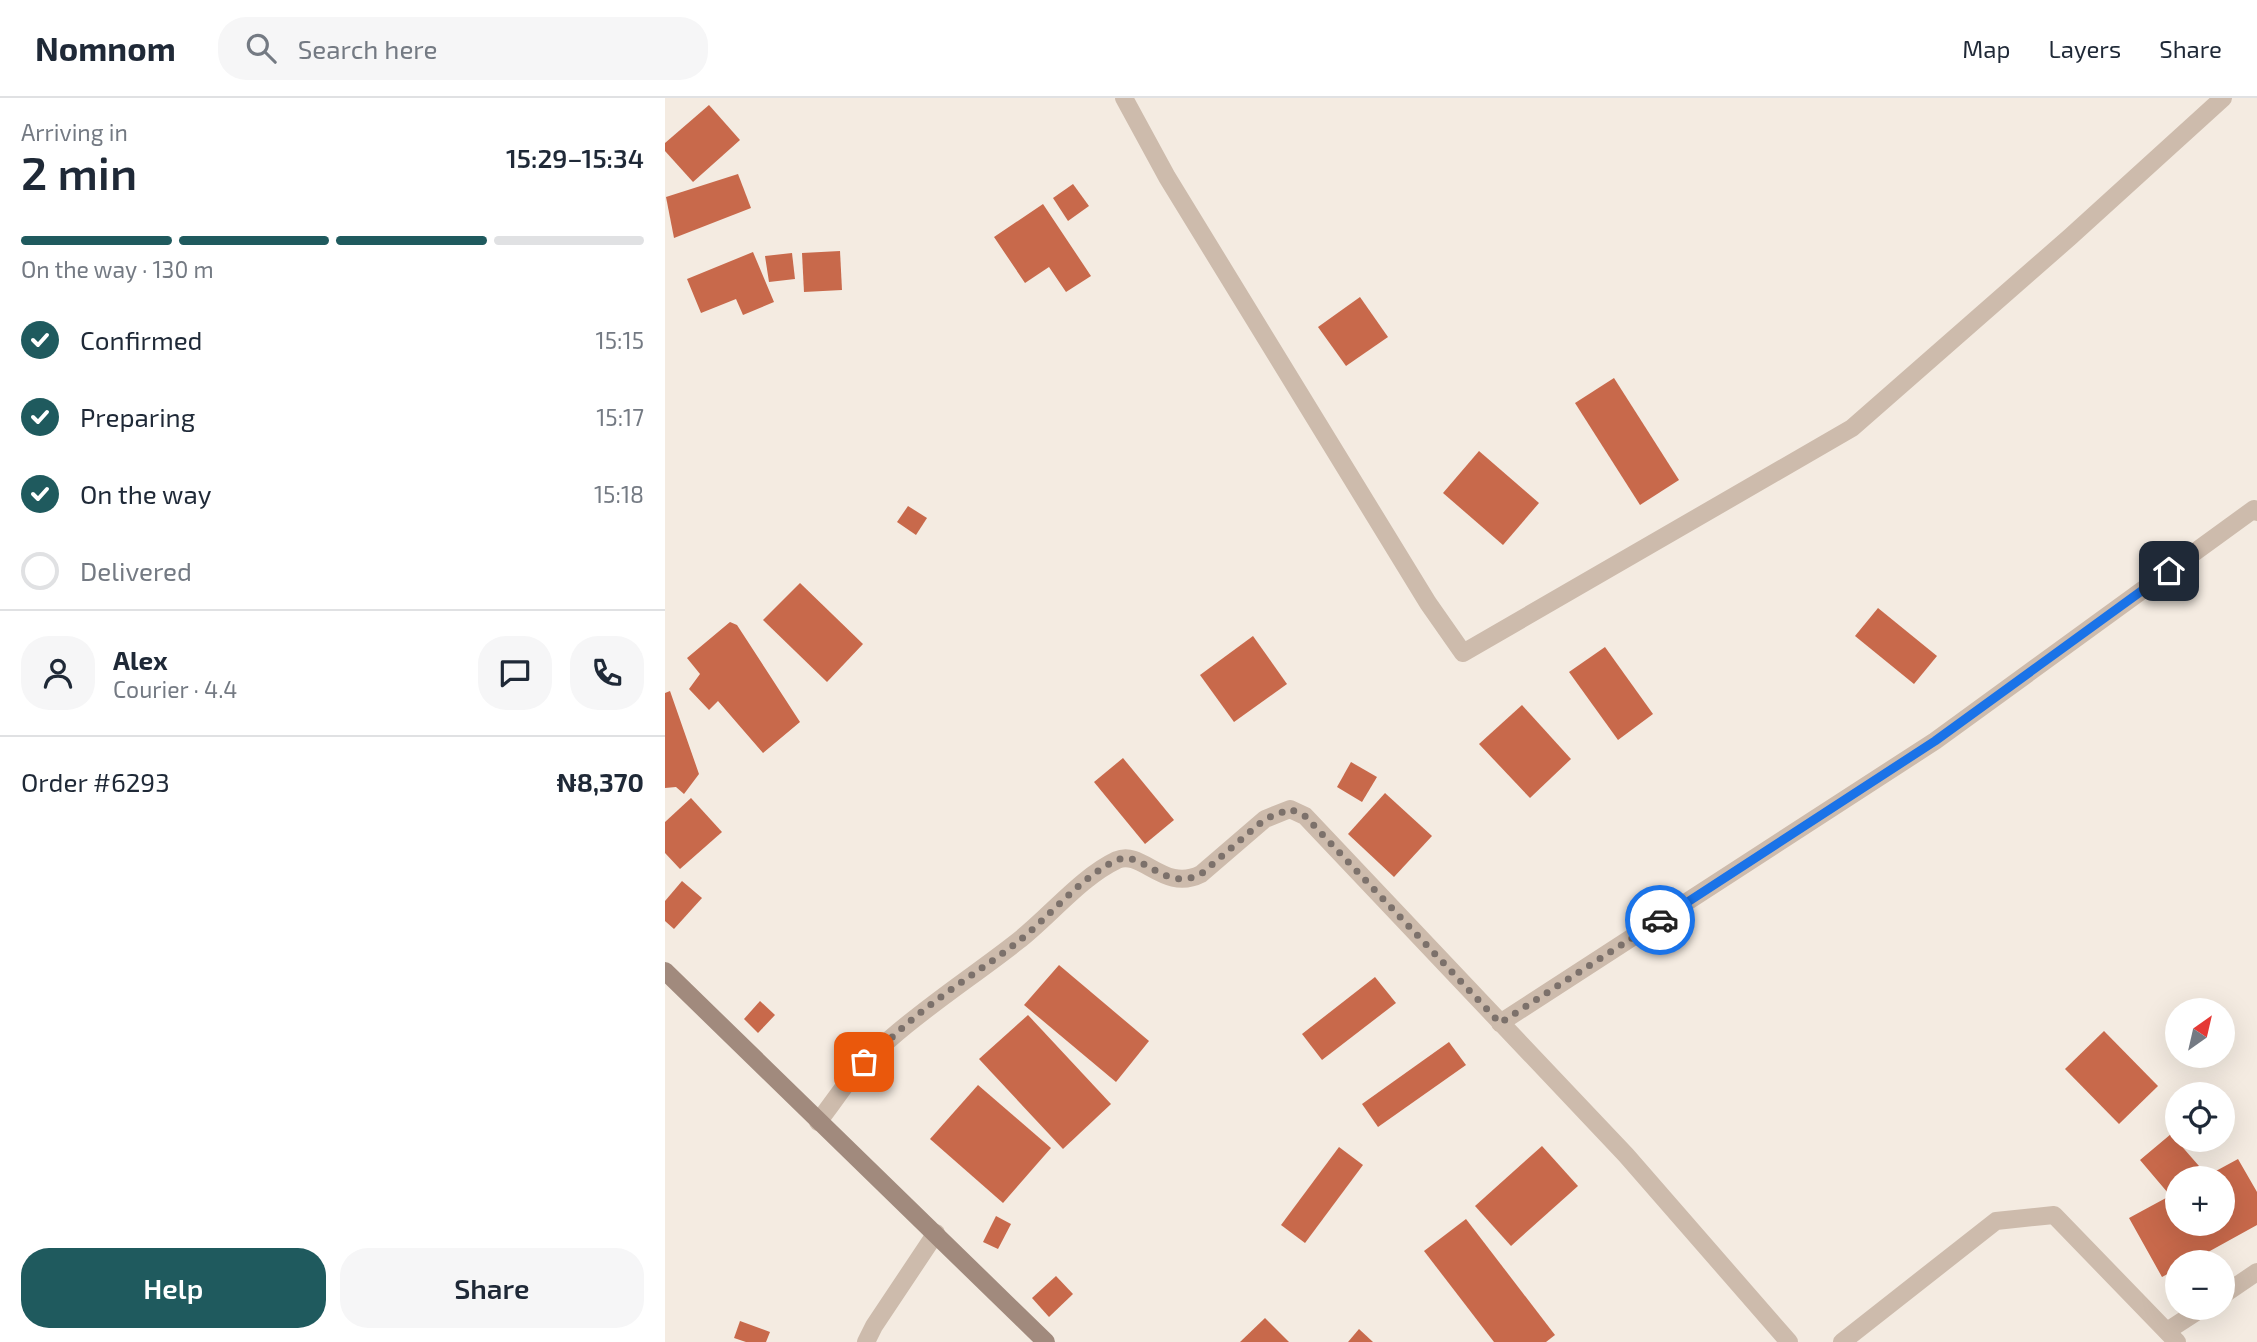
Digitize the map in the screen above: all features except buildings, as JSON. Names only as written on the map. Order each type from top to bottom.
[{"type":"street","points":[[1124,98],[1196,225],[1428,603],[1463,653],[1852,428],[2070,237],[2223,98]]},
{"type":"street","points":[[1500,1023],[1935,741],[2254,509],[2257,512]]},
{"type":"street","points":[[818,1122],[864,1062],[920,1013],[1019,941],[1102,868],[1121,858],[1140,862],[1159,874],[1175,879],[1191,879],[1201,874],[1265,819],[1290,809],[1305,816],[1626,1155],[1789,1342]]},
{"type":"street","points":[[665,971],[1045,1342]]},
{"type":"street","points":[[1842,1342],[1996,1221],[2054,1215],[2172,1337],[2190,1320]]},
{"type":"street","points":[[866,1342],[936,1233]]},
{"type":"street","points":[[2235,1287],[2257,1272]]},
{"type":"way so far","points":[[864,1062],[920,1013],[1019,941],[1102,868],[1121,858],[1140,862],[1159,874],[1175,879],[1191,879],[1201,874],[1265,819],[1290,809],[1305,816],[1500,1023],[1660,920]]},
{"type":"route","points":[[1660,920],[1935,741],[2169,571]]}]
